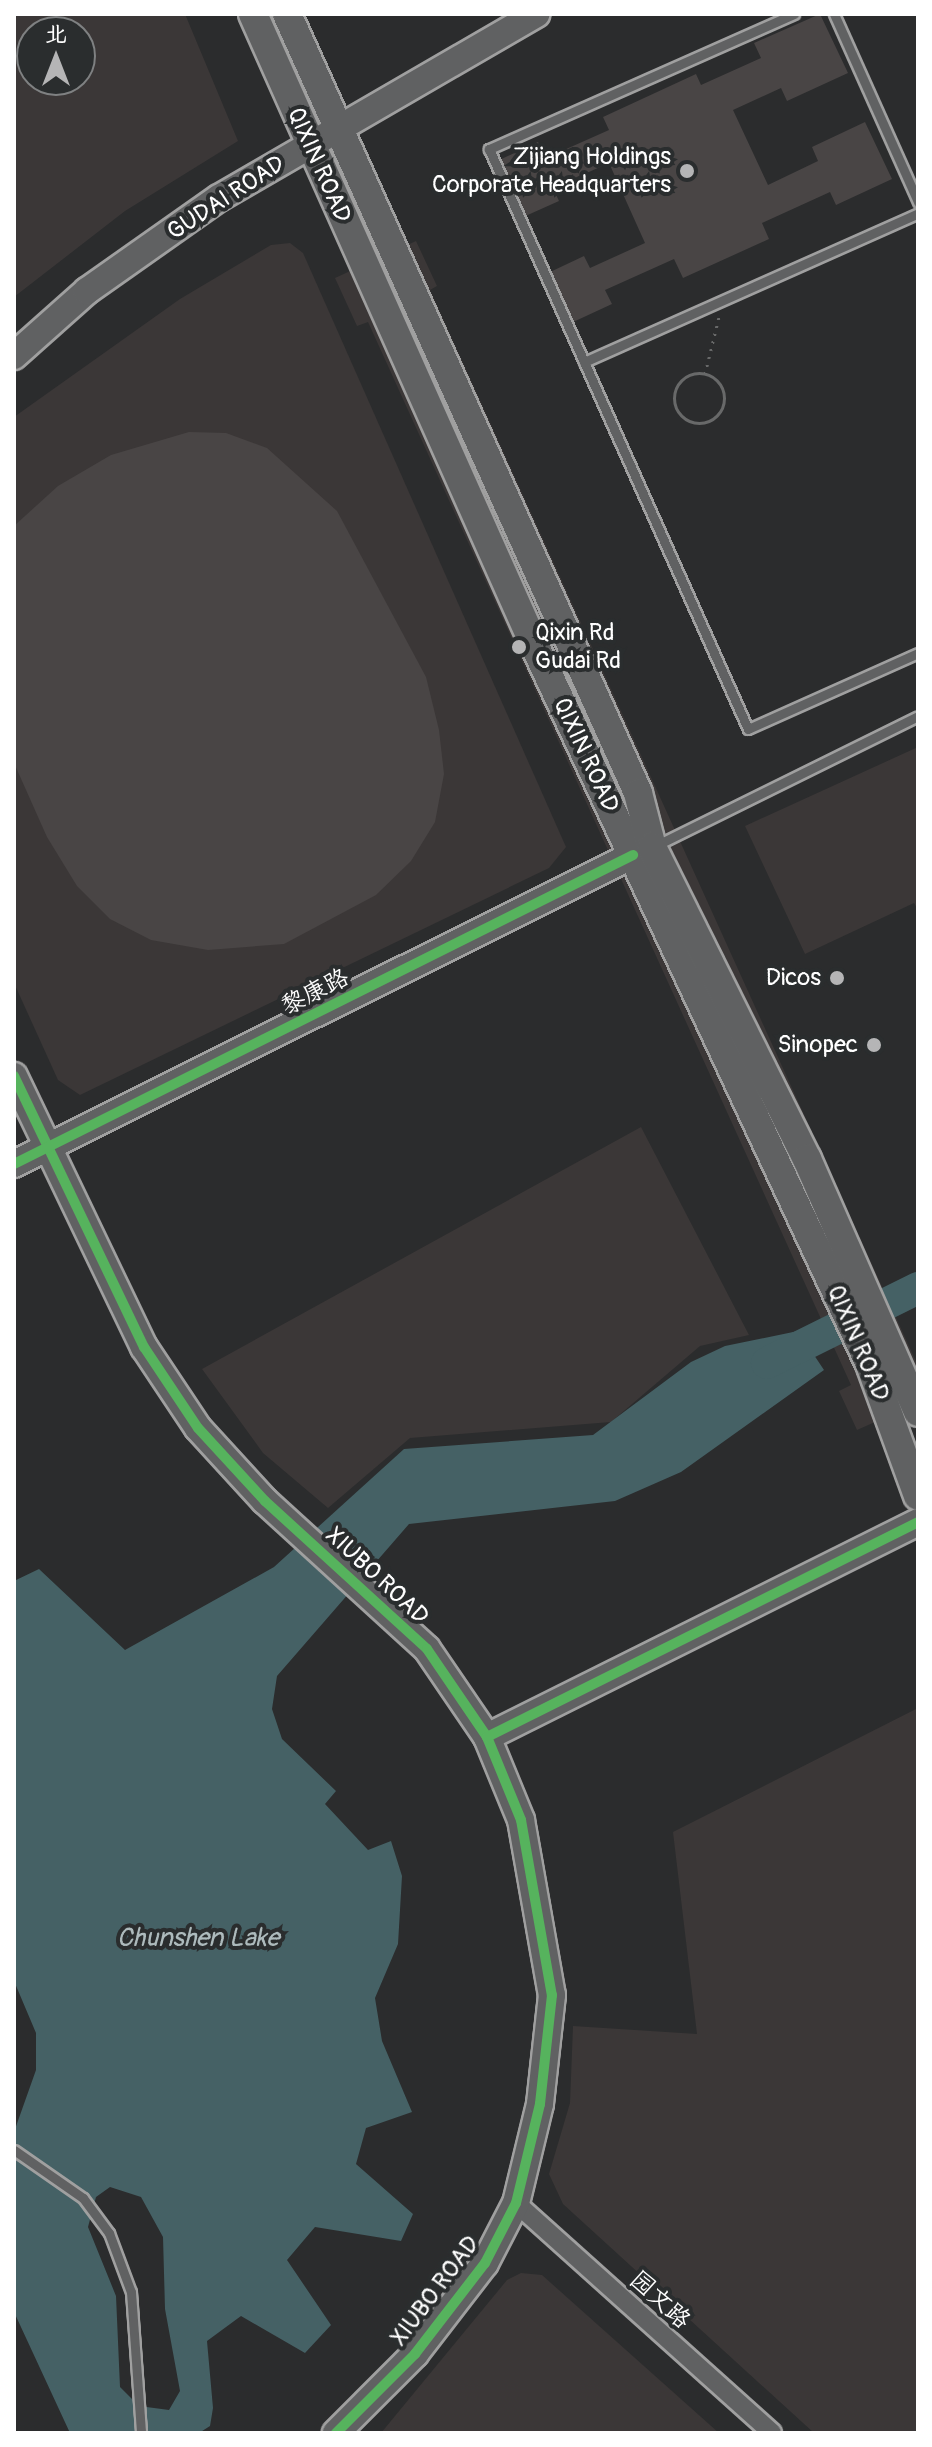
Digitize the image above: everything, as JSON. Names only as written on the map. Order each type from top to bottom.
[{"type":"main road","name":"QIXIN ROAD","points":[[253,14],[309,145],[847,1283],[880,1359],[918,1496]]},
{"type":"main road","name":"QIXIN ROAD","points":[[287,14],[638,793],[643,851]]},
{"type":"main road","name":"QIXIN ROAD","points":[[880,1359],[918,1412]]},
{"type":"street","name":"GUDAI ROAD","points":[[14,356],[87,291],[309,145],[537,14]]},
{"type":"street","name":"黎康路","points":[[14,1164],[643,851]]},
{"type":"street","name":"XIUBO ROAD","points":[[14,1076],[45,1148],[144,1347],[198,1428],[299,1532],[427,1649],[487,1737],[521,1820],[552,1995],[540,2104],[516,2203],[485,2263],[415,2354],[336,2433]]},
{"type":"street","points":[[487,1737],[918,1522]]},
{"type":"street","name":"园文路","points":[[516,2203],[772,2433]]},
{"type":"lane","points":[[794,14],[489,149],[748,729],[918,653]]},
{"type":"lane","points":[[834,14],[918,202]]},
{"type":"lane","points":[[584,362],[918,213]]},
{"type":"lane","points":[[643,851],[918,716]]},
{"type":"lane","points":[[14,2150],[83,2198],[109,2233],[131,2292],[141,2433]]},
{"type":"path","points":[[705,374],[720,336],[718,302]]},
{"type":"path","points":[[705,374],[721,386],[723,403],[715,417],[692,422],[678,413],[675,390],[684,377],[705,374]]},
{"type":"shaded area","points":[[14,14],[185,14],[238,141],[125,211],[14,297]]},
{"type":"shaded area","points":[[416,241],[437,286],[430,290],[918,1366],[918,1403],[857,1430],[839,1391],[851,1385],[368,322],[357,326],[335,278]]},
{"type":"shaded area","points":[[290,243],[303,253],[566,847],[549,868],[80,1095],[58,1080],[14,983],[14,417],[180,299],[271,245]]},
{"type":"shaded area","points":[[918,747],[918,910],[914,903],[805,954],[745,826]]},
{"type":"shaded area","points":[[641,1127],[749,1335],[700,1346],[611,1422],[410,1438],[328,1508],[263,1453],[202,1369]]},
{"type":"shaded area","points":[[918,1708],[918,2433],[814,2433],[563,2204],[549,2174],[570,2103],[573,2026],[697,2034],[673,1832]]},
{"type":"shaded area","points":[[521,2273],[542,2275],[719,2433],[381,2433],[507,2280]]},
{"type":"water","name":"Chunshen Lake","points":[[798,1331],[824,1370],[681,1472],[615,1501],[409,1524],[277,1676],[272,1709],[282,1739],[336,1791],[325,1804],[368,1850],[391,1841],[402,1876],[398,1944],[375,1998],[382,2041],[412,2112],[366,2128],[356,2164],[413,2214],[401,2241],[315,2227],[287,2260],[331,2325],[305,2353],[241,2316],[207,2341],[213,2408],[210,2426],[199,2433],[70,2433],[14,2312],[14,2132],[36,2070],[36,2033],[14,1981],[14,1581],[39,1569],[125,1650],[274,1567],[404,1449],[593,1435],[691,1362],[725,1346]],"holes":[[[110,2187],[141,2197],[163,2237],[165,2309],[180,2391],[169,2410],[139,2406],[120,2387],[116,2296],[88,2227],[96,2197]]]},
{"type":"building","name":"Zijiang Holdings Corporate Headquarters","points":[[820,14],[848,73],[787,101],[781,88],[733,110],[768,185],[818,161],[812,147],[865,122],[892,179],[836,205],[830,192],[762,223],[769,239],[683,278],[674,259],[605,290],[612,304],[571,323],[548,273],[584,256],[590,268],[645,243],[609,163],[553,188],[559,201],[521,218],[495,162],[538,142],[546,158],[609,130],[603,117],[696,74],[701,85],[761,58],[754,43]]},
{"type":"building","points":[[189,432],[226,433],[267,448],[337,511],[426,677],[439,730],[444,774],[435,822],[411,861],[376,895],[284,944],[208,950],[151,940],[110,919],[77,886],[47,837],[14,763],[14,526],[58,486],[111,455]]},
{"type":"waterway","points":[[767,1363],[918,1288]]},
{"type":"cycle path","points":[[14,1164],[633,855]]},
{"type":"cycle path","points":[[14,1076],[144,1347],[198,1428],[265,1501],[427,1649],[487,1737],[521,1820],[552,1995],[540,2104],[516,2203],[485,2263],[415,2354],[336,2433]]},
{"type":"cycle path","points":[[487,1737],[918,1522]]},
{"type":"place","name":"Zijiang Holdings Corporate Headquarters","points":[[687,171]]},
{"type":"place","name":"Qixin Rd Gudai Rd","points":[[519,647]]},
{"type":"place","name":"Dicos","points":[[837,978]]},
{"type":"place","name":"Sinopec","points":[[874,1045]]}]
